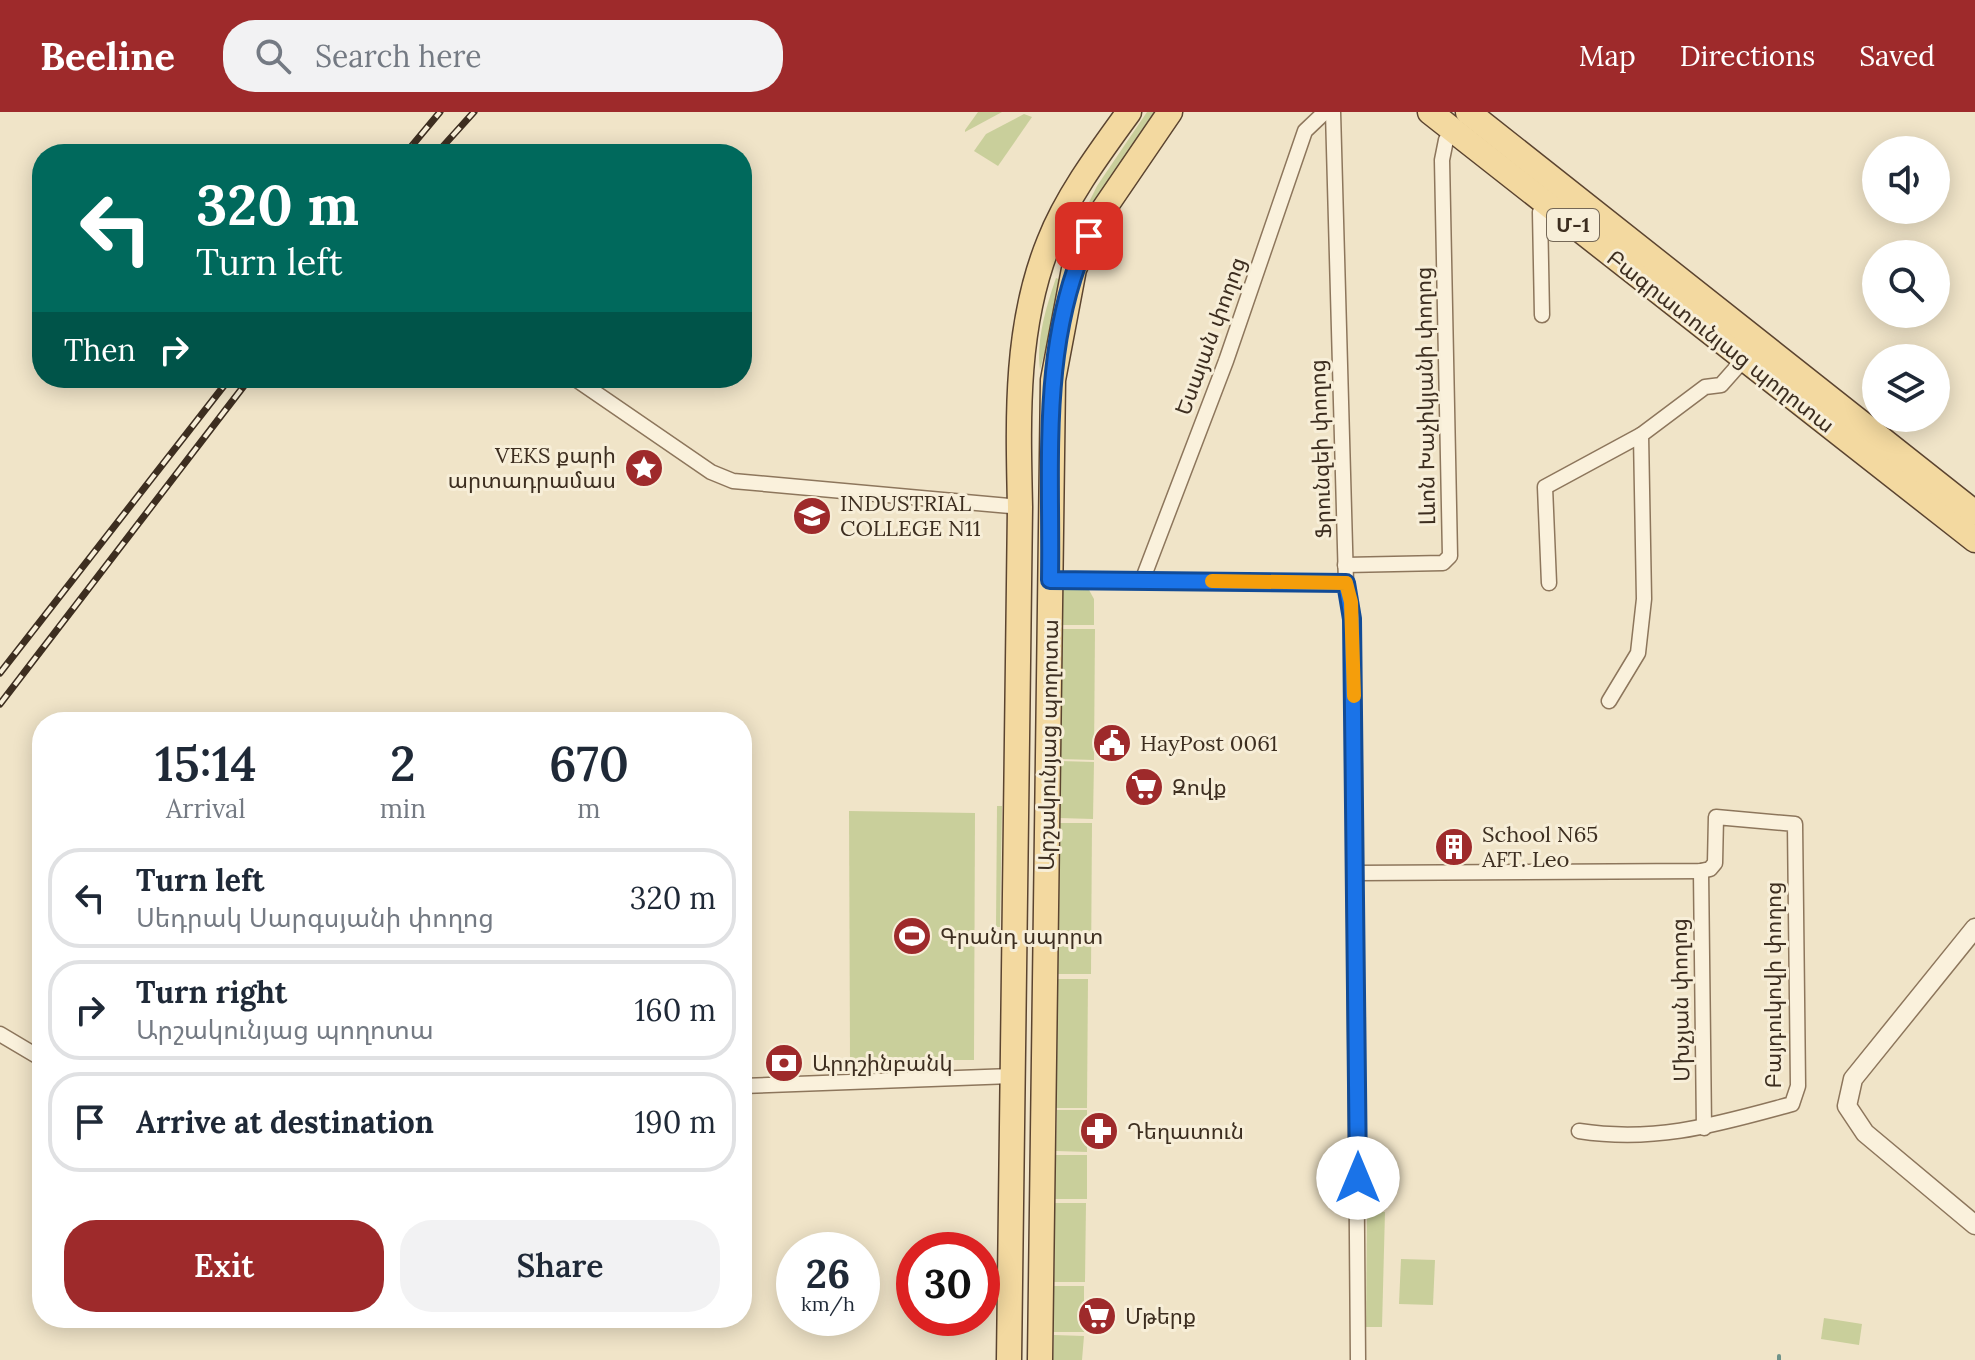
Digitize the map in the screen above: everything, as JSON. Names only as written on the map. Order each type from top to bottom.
[{"type":"main road","name":"Արշակունյաց պողոտա","points":[[1009,1360],[1020,507],[1018,408],[1022,351],[1044,255],[1065,209],[1129,112]]},
{"type":"main road","name":"Արշակունյաց պողոտա","points":[[1040,1360],[1053,380],[1074,269],[1097,219],[1170,112]]},
{"type":"main road","name":"Բագրատունյաց պողոտա","points":[[1430,112],[1460,121],[1975,513]]},
{"type":"main road","name":"Բագրատունյաց պողոտա","points":[[1460,121],[1547,204],[1975,540]]},
{"type":"main road","points":[[1044,255],[1052,270],[1074,269]]},
{"type":"main road","points":[[1020,507],[1051,508]]},
{"type":"main road","points":[[1012,1076],[1044,1077]]},
{"type":"street","name":"Եսայան փողոց","points":[[1142,581],[1226,361],[1305,131],[1325,112]]},
{"type":"street","name":"Ֆրունզեի փողոց","points":[[1333,112],[1345,565],[1352,619],[1357,873],[1358,1360]]},
{"type":"street","name":"Լևոն Խաչիկյանի փողոց","points":[[1345,565],[1443,563],[1450,556],[1442,160],[1446,140],[1460,121]]},
{"type":"street","points":[[1542,315],[1540,212],[1547,204]]},
{"type":"street","points":[[1549,583],[1545,487],[1641,435],[1705,387],[1721,385],[1744,359]]},
{"type":"street","points":[[589,388],[711,472],[733,481],[1020,507]]},
{"type":"street","points":[[1609,701],[1638,653],[1644,599],[1641,435]]},
{"type":"street","points":[[1050,580],[1346,583]]},
{"type":"street","name":"Բայդուկովի փողոց","points":[[1579,1131],[1643,1137],[1704,1128],[1792,1104],[1798,1086],[1796,828],[1791,822],[1716,817],[1715,863],[1710,869],[1701,871]]},
{"type":"street","points":[[1357,873],[1701,871]]},
{"type":"street","name":"Մխչյան փողոց","points":[[1701,871],[1704,1128]]},
{"type":"street","points":[[1975,928],[1853,1079],[1847,1106],[1865,1133],[1975,1225]]},
{"type":"street","points":[[0,1034],[32,1053]]},
{"type":"street","points":[[752,1086],[1012,1076]]},
{"type":"green space","points":[[978,112],[1002,112],[965,132]]},
{"type":"green space","points":[[1147,112],[1158,112],[1073,253],[1065,251],[1097,186]]},
{"type":"green space","points":[[1024,114],[1032,117],[998,166],[974,151],[986,134]]},
{"type":"green space","points":[[1056,278],[1063,281],[1040,370],[1045,312]]},
{"type":"green space","points":[[1061,589],[1089,590],[1094,599],[1094,625],[1060,625]]},
{"type":"green space","points":[[1060,629],[1095,629],[1094,760],[1060,759]]},
{"type":"green space","points":[[1060,761],[1094,762],[1093,819],[1059,818]]},
{"type":"green space","points":[[997,806],[1002,806],[1000,927],[996,927]]},
{"type":"green space","name":"Գրանդ սպորտ","points":[[849,811],[975,813],[974,1060],[850,1060]]},
{"type":"green space","points":[[1058,823],[1092,823],[1091,974],[1057,974]]},
{"type":"green space","points":[[1056,979],[1088,979],[1087,1108],[1056,1108]]},
{"type":"green space","points":[[1057,1110],[1087,1110],[1087,1152],[1056,1151]]},
{"type":"green space","points":[[1055,1155],[1087,1155],[1087,1199],[1055,1199]]},
{"type":"green space","points":[[1055,1203],[1086,1203],[1085,1282],[1054,1282]]},
{"type":"green space","points":[[1367,1212],[1385,1212],[1382,1327],[1366,1327]]},
{"type":"green space","points":[[1401,1259],[1435,1260],[1433,1305],[1399,1304]]},
{"type":"green space","points":[[1053,1286],[1084,1286],[1084,1332],[1053,1332]]},
{"type":"green space","points":[[1824,1318],[1862,1324],[1859,1345],[1821,1339]]},
{"type":"green space","points":[[1054,1335],[1084,1336],[1082,1360],[1053,1360]]},
{"type":"railway","points":[[413,144],[440,112]]},
{"type":"railway","points":[[445,144],[474,112]]},
{"type":"railway","points":[[0,673],[222,388]]},
{"type":"railway","points":[[0,704],[242,388]]},
{"type":"slow traffic","points":[[1212,581],[1346,583],[1351,602],[1354,696]]},
{"type":"place","name":"VEKS քարի արտադրամաս","points":[[644,468]]},
{"type":"place","name":"INDUSTRIAL COLLEGE N11","points":[[812,516]]},
{"type":"place","name":"HayPost 0061","points":[[1112,743]]},
{"type":"place","name":"Զովք","points":[[1144,787]]},
{"type":"place","name":"School N65 AFT. Leo","points":[[1454,847]]},
{"type":"place","name":"Գրանդ սպորտ","points":[[912,936]]},
{"type":"place","name":"Արդշինբանկ","points":[[784,1063]]},
{"type":"place","name":"Դեղատուն","points":[[1099,1131]]},
{"type":"place","name":"Մթերք","points":[[1097,1316]]},
{"type":"route","points":[[1089,236],[1074,269],[1066,301],[1053,380],[1050,580],[1346,583],[1352,619],[1358,1178]]}]
